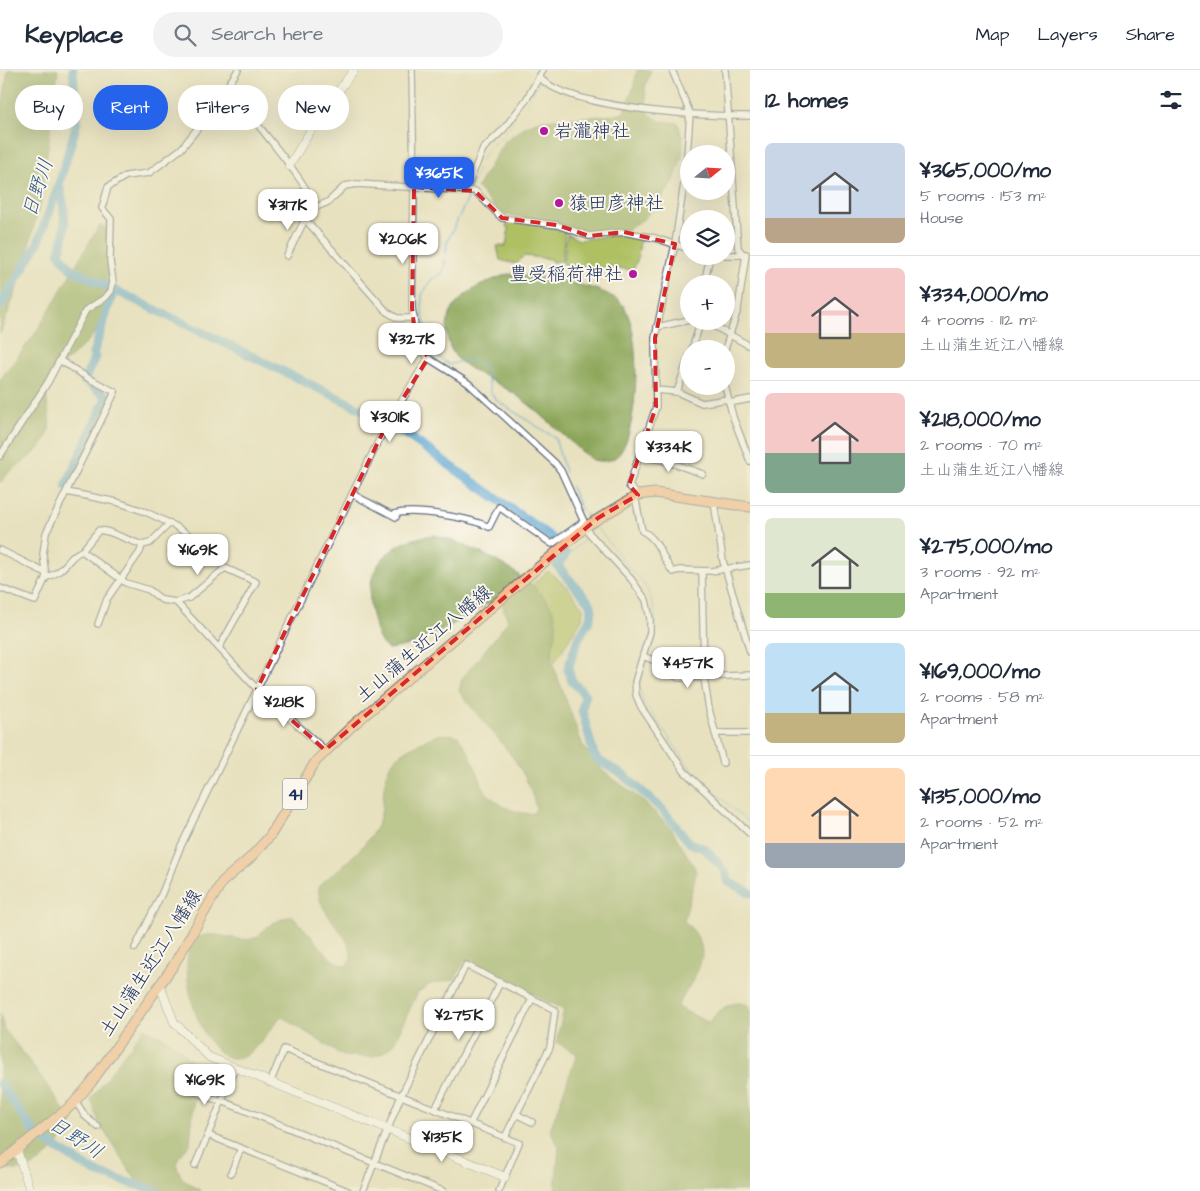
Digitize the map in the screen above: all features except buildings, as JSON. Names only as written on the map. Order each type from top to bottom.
[{"type":"main road","name":"土山蒲生近江八幡線","points":[[0,1163],[76,1102],[160,986],[222,882],[250,858],[275,830],[301,783],[325,750],[586,525],[636,495],[655,493],[750,507]]},
{"type":"street","points":[[230,85],[238,70]]},
{"type":"street","points":[[289,166],[317,120],[354,70]]},
{"type":"street","points":[[412,70],[414,318],[417,338],[428,358],[468,383],[555,462],[586,525],[631,578],[646,600],[650,618],[647,658],[635,682],[636,695],[641,707],[689,776],[750,834]]},
{"type":"street","points":[[470,191],[483,148],[507,125],[529,95],[543,70]]},
{"type":"street","points":[[672,70],[690,113],[686,170],[675,244],[657,327],[654,376],[656,407],[629,486],[636,495],[642,531],[650,535],[657,543],[674,572],[679,570],[726,570],[750,565]]},
{"type":"street","points":[[725,70],[738,248],[747,254],[740,300],[728,340]]},
{"type":"street","points":[[539,77],[551,85],[600,102],[635,109],[750,116]]},
{"type":"street","points":[[0,456],[61,361],[86,310],[106,297],[111,288],[111,219],[102,208],[108,187],[126,176],[149,173],[180,149],[195,130]]},
{"type":"street","points":[[260,130],[310,194],[314,208]]},
{"type":"street","points":[[287,256],[305,219],[314,208],[319,208],[351,184],[470,191],[502,218],[557,225],[589,236],[624,232],[680,246]]},
{"type":"street","points":[[305,219],[387,312],[397,318],[414,318]]},
{"type":"street","points":[[657,327],[680,322]]},
{"type":"street","points":[[721,330],[750,346]]},
{"type":"street","points":[[135,948],[257,689],[352,494],[386,426],[428,358]]},
{"type":"street","points":[[0,588],[35,601],[45,574],[43,554],[46,533],[115,392],[61,361]]},
{"type":"street","points":[[677,392],[680,383]]},
{"type":"street","points":[[656,390],[677,392],[702,403],[750,399]]},
{"type":"street","points":[[726,395],[750,461]]},
{"type":"street","points":[[640,455],[666,460],[703,474]]},
{"type":"street","points":[[67,492],[136,508],[170,524],[198,541],[225,568],[256,582],[219,648]]},
{"type":"street","points":[[352,494],[395,515],[422,514],[471,519],[489,527],[499,507],[552,544],[586,525]]},
{"type":"street","points":[[714,502],[726,570],[750,652]]},
{"type":"street","points":[[0,550],[45,574],[58,573],[76,552],[82,551],[99,530],[110,532],[135,544],[142,545],[150,543],[170,524]]},
{"type":"street","points":[[98,624],[104,604],[142,545]]},
{"type":"street","points":[[82,551],[121,580],[148,590],[162,600],[176,602],[189,598],[225,568]]},
{"type":"street","points":[[702,571],[704,678],[723,763]]},
{"type":"street","points":[[176,602],[257,689],[325,750]]},
{"type":"street","points":[[647,658],[660,663],[675,677],[704,678],[750,675]]},
{"type":"street","points":[[715,733],[750,733]]},
{"type":"street","points":[[363,1191],[401,1096],[466,965],[555,1010],[550,1046],[505,1137]]},
{"type":"street","points":[[435,1109],[500,983]]},
{"type":"street","points":[[160,986],[174,1022],[206,1054],[270,1083],[505,1176]]},
{"type":"street","points":[[470,1124],[532,999]]},
{"type":"street","points":[[270,1083],[284,1049],[520,1143],[499,1191]]},
{"type":"street","points":[[195,1164],[235,1068]]},
{"type":"street","points":[[196,1092],[444,1191]]},
{"type":"street","points":[[76,1102],[85,1116],[98,1127]]},
{"type":"street","points":[[516,1114],[532,1122]]},
{"type":"street","points":[[208,1135],[348,1191]]},
{"type":"street","points":[[21,1147],[30,1191]]},
{"type":"street","points":[[202,1148],[210,1152]]},
{"type":"street","points":[[231,1173],[241,1148]]},
{"type":"highlighted area","points":[[414,187],[475,191],[502,218],[557,225],[589,236],[624,232],[675,244],[655,338],[656,407],[629,485],[638,495],[598,518],[325,750],[257,689],[386,426],[428,358],[415,333],[412,308]]},
{"type":"green space","points":[[8,70],[58,70],[56,85],[15,85],[15,130],[50,130],[41,200],[19,283],[0,334],[0,121]]},
{"type":"green space","points":[[637,70],[651,70],[645,88],[648,113],[660,121],[678,123],[683,140],[683,145],[680,145],[680,162],[673,184],[644,219],[625,231],[583,234],[555,222],[506,215],[498,212],[477,187],[505,141],[524,127],[541,120],[623,113],[633,89]]},
{"type":"green space","points":[[509,221],[557,226],[565,230],[562,261],[552,262],[551,259],[524,256],[516,264],[500,260],[497,246],[506,246],[509,228],[506,227]]},
{"type":"green space","points":[[99,226],[104,226],[106,232],[112,268],[110,293],[103,315],[93,335],[62,365],[49,386],[47,401],[50,421],[47,436],[42,445],[9,472],[0,483],[0,380],[35,334]]},
{"type":"green space","points":[[567,234],[579,240],[624,234],[640,238],[638,258],[633,270],[611,267],[591,269],[563,264]]},
{"type":"green space","points":[[508,274],[552,279],[586,286],[615,298],[623,305],[629,318],[633,336],[636,379],[631,423],[626,441],[620,453],[611,460],[592,460],[523,400],[468,367],[455,356],[449,345],[447,332],[448,320],[452,310],[458,301],[476,288]]},
{"type":"green space","points":[[434,535],[466,546],[504,566],[522,577],[549,603],[556,622],[551,659],[583,746],[603,771],[642,800],[670,827],[695,868],[696,874],[684,921],[694,932],[700,943],[702,953],[696,973],[677,1007],[708,1022],[722,1009],[732,1004],[738,1003],[750,1006],[750,1191],[555,1191],[559,1147],[550,1130],[577,1054],[556,1042],[564,1010],[465,960],[455,979],[431,984],[418,992],[393,1045],[381,1054],[371,1057],[343,1056],[281,1016],[258,1045],[242,1057],[228,1057],[215,1048],[204,1033],[190,992],[187,971],[188,954],[193,942],[199,937],[213,935],[253,939],[273,923],[293,916],[332,960],[345,966],[351,958],[350,949],[345,939],[323,906],[319,895],[320,885],[356,853],[374,831],[381,814],[388,769],[393,761],[403,752],[435,736],[448,734],[458,736],[470,755],[484,789],[490,796],[501,805],[521,813],[534,813],[536,809],[531,791],[515,760],[459,691],[462,679],[508,621],[502,604],[497,602],[489,603],[428,638],[401,647],[388,649],[378,636],[370,602],[370,586],[374,573],[381,561],[403,543]]},
{"type":"green space","points":[[548,571],[568,588],[583,608],[582,619],[554,663],[549,629],[522,593]]},
{"type":"green space","points":[[0,1014],[4,1029],[40,1075],[73,1123],[60,1142],[43,1160],[23,1169],[12,1170],[0,1166]]},
{"type":"green space","points":[[144,1028],[176,1046],[201,1072],[195,1087],[190,1144],[178,1158],[177,1167],[182,1178],[201,1191],[143,1191],[100,1125],[91,1099]]},
{"type":"waterway","name":"日野川","points":[[0,307],[38,243],[59,184],[77,123],[73,70]]},
{"type":"waterway","points":[[526,105],[539,82]]},
{"type":"waterway","points":[[492,144],[500,139],[514,120]]},
{"type":"waterway","points":[[481,160],[488,149]]},
{"type":"waterway","points":[[471,188],[478,169]]},
{"type":"waterway","points":[[59,184],[65,219],[64,236],[59,253],[71,269],[386,421]]},
{"type":"waterway","points":[[471,192],[447,242],[444,270],[440,275],[431,280],[422,295],[422,311],[429,341],[435,354],[449,365],[469,359],[485,365],[491,393],[496,400],[555,438],[565,472]]},
{"type":"waterway","points":[[86,376],[95,357],[93,354],[114,290]]},
{"type":"waterway","points":[[66,486],[106,396],[84,380]]},
{"type":"waterway","points":[[393,425],[552,538]]},
{"type":"waterway","points":[[571,487],[580,507],[590,520]]},
{"type":"waterway","points":[[594,525],[643,582],[648,591],[655,619],[654,638],[649,657]]},
{"type":"waterway","points":[[567,555],[585,540]]},
{"type":"waterway","points":[[566,554],[557,565],[581,593]]},
{"type":"waterway","points":[[584,596],[591,605],[592,611],[589,621],[578,639],[568,669],[572,681],[585,695],[582,710],[594,755],[598,760],[623,775],[662,809],[690,843],[705,849],[721,866]]},
{"type":"waterway","points":[[647,661],[641,675],[639,687],[644,703],[695,774],[750,824]]},
{"type":"waterway","points":[[725,872],[729,882],[750,893]]},
{"type":"waterway","name":"日野川","points":[[0,1083],[36,1135],[95,1172],[156,1191]]},
{"type":"place","name":"岩瀧神社","points":[[544,131]]},
{"type":"place","name":"猿田彦神社","points":[[559,203]]},
{"type":"place","name":"豊受稲荷神社","points":[[633,274]]}]
